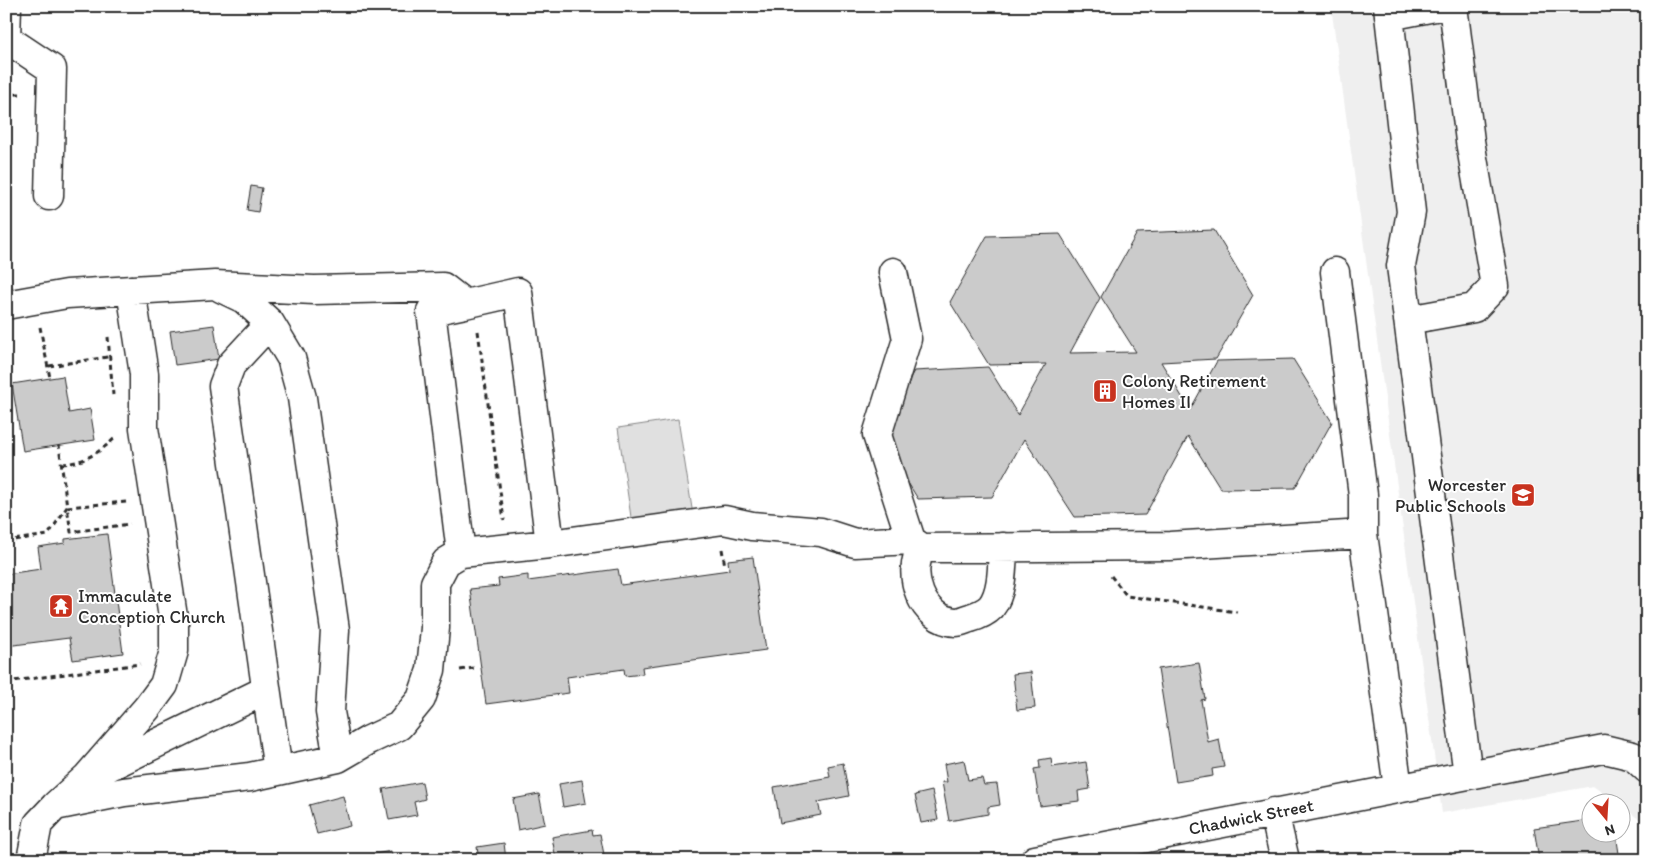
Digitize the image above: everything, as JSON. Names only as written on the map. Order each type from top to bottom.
[{"type":"street","points":[[7,6],[7,39],[52,69],[49,196]]},
{"type":"street","points":[[1440,6],[1389,11],[1411,212],[1401,266],[1468,775]]},
{"type":"street","points":[[1408,320],[1474,308],[1495,286],[1470,141],[1453,6]]},
{"type":"street","points":[[893,272],[907,339],[877,435],[917,544],[916,580],[924,605],[939,618],[956,622],[977,616],[991,607],[1000,586],[1003,547]]},
{"type":"street","points":[[1335,272],[1363,495],[1363,534],[1398,788]]},
{"type":"street","points":[[215,285],[244,299],[270,323],[291,358],[302,398],[335,630],[330,712],[338,758]]},
{"type":"street","points":[[6,305],[67,294],[215,285],[314,290],[443,287],[465,304]]},
{"type":"street","points":[[32,860],[38,824],[87,777],[147,708],[164,685],[174,650],[174,623],[144,428],[144,374],[131,290]]},
{"type":"street","points":[[461,553],[431,311],[518,292],[550,544]]},
{"type":"street","points":[[270,323],[231,365],[223,386],[278,771]]},
{"type":"street","points":[[55,806],[124,792],[250,777],[338,758],[399,726],[421,699],[431,670],[435,628],[435,583],[446,562],[461,553],[550,544],[724,520],[752,526],[821,532],[855,543],[1003,547],[1179,546],[1363,534]]},
{"type":"street","points":[[87,777],[266,690]]},
{"type":"street","name":"Chadwick Street","points":[[1035,860],[1604,749],[1633,756],[1647,769]]},
{"type":"street","points":[[1274,812],[1285,860]]},
{"type":"path","points":[[6,94],[24,94]]},
{"type":"path","points":[[40,324],[50,378]]},
{"type":"path","points":[[112,329],[108,336],[108,357],[114,396]]},
{"type":"path","points":[[478,331],[508,548]]},
{"type":"path","points":[[49,366],[108,357]]},
{"type":"path","points":[[62,464],[76,464],[102,450],[118,435]]},
{"type":"path","points":[[59,445],[72,532],[132,524],[134,533]]},
{"type":"path","points":[[6,541],[48,535],[67,508],[132,501]]},
{"type":"path","points":[[721,541],[726,566]]},
{"type":"path","points":[[1088,546],[1127,596],[1237,612]]},
{"type":"path","points":[[6,682],[142,664]]},
{"type":"path","points":[[451,671],[474,668]]},
{"type":"shaded area","name":"Worcester Public Schools","points":[[1331,6],[1647,6],[1647,825],[1630,813],[1630,794],[1604,794],[1593,786],[1442,813]]},
{"type":"shaded area","points":[[678,419],[693,515],[632,524],[618,428]]},
{"type":"building","points":[[251,186],[262,188],[258,212],[247,210]]},
{"type":"building","name":"Colony Retirement Homes II","points":[[1214,230],[1253,295],[1216,359],[1161,362],[1190,410],[1217,361],[1293,359],[1332,422],[1295,488],[1221,489],[1188,436],[1145,515],[1075,517],[1024,439],[992,497],[918,499],[878,434],[914,371],[988,367],[1018,415],[1046,364],[989,365],[950,302],[987,236],[1060,234],[1100,298],[1070,353],[1136,352],[1101,297],[1137,233]]},
{"type":"building","points":[[214,325],[219,359],[175,365],[170,331]]},
{"type":"building","points":[[63,376],[69,413],[90,409],[95,440],[23,451],[12,384]]},
{"type":"building","name":"Immaculate Conception Church","points":[[107,534],[123,653],[73,660],[69,638],[6,646],[6,574],[41,569],[38,547],[65,543],[65,539]]},
{"type":"building","points":[[753,557],[766,650],[642,667],[643,674],[625,676],[624,669],[567,677],[569,693],[486,704],[470,589],[499,586],[498,579],[528,575],[528,581],[618,569],[621,585],[729,570],[728,560]]},
{"type":"building","points":[[1199,663],[1205,699],[1201,700],[1208,742],[1219,739],[1224,767],[1212,769],[1213,776],[1176,782],[1158,669]]},
{"type":"building","points":[[1031,672],[1035,708],[1017,710],[1013,674]]},
{"type":"building","points":[[1051,758],[1052,767],[1086,762],[1090,789],[1078,791],[1079,801],[1040,806],[1034,769],[1040,768],[1039,760]]},
{"type":"building","points":[[964,760],[968,780],[982,778],[984,785],[997,784],[1000,805],[988,807],[988,814],[949,821],[942,782],[947,782],[944,764]]},
{"type":"building","points":[[843,763],[849,796],[818,802],[821,815],[780,823],[774,787],[830,777],[828,766]]},
{"type":"building","points":[[582,780],[586,803],[563,807],[559,784]]},
{"type":"building","points":[[422,782],[425,799],[414,802],[417,815],[389,820],[383,789]]},
{"type":"building","points":[[932,791],[938,820],[921,823],[915,795]]},
{"type":"building","points":[[539,794],[545,824],[518,830],[513,799]]},
{"type":"building","points":[[343,796],[350,826],[317,834],[309,805]]},
{"type":"building","points":[[1580,821],[1580,844],[1618,844],[1620,860],[1539,860],[1534,828]]},
{"type":"building","points":[[592,830],[593,835],[600,834],[605,860],[556,860],[552,837]]},
{"type":"building","points":[[504,843],[506,860],[479,860],[477,847]]},
{"type":"building","points":[[391,851],[393,860],[355,860],[354,858]]},
{"type":"building","points":[[456,854],[458,860],[430,860]]},
{"type":"building","points":[[1409,856],[1410,860],[1386,860]]},
{"type":"place","name":"Colony Retirement Homes II","points":[[1105,391]]},
{"type":"place","name":"Worcester Public Schools","points":[[1523,495]]},
{"type":"place","name":"Immaculate Conception Church","points":[[61,606]]}]
